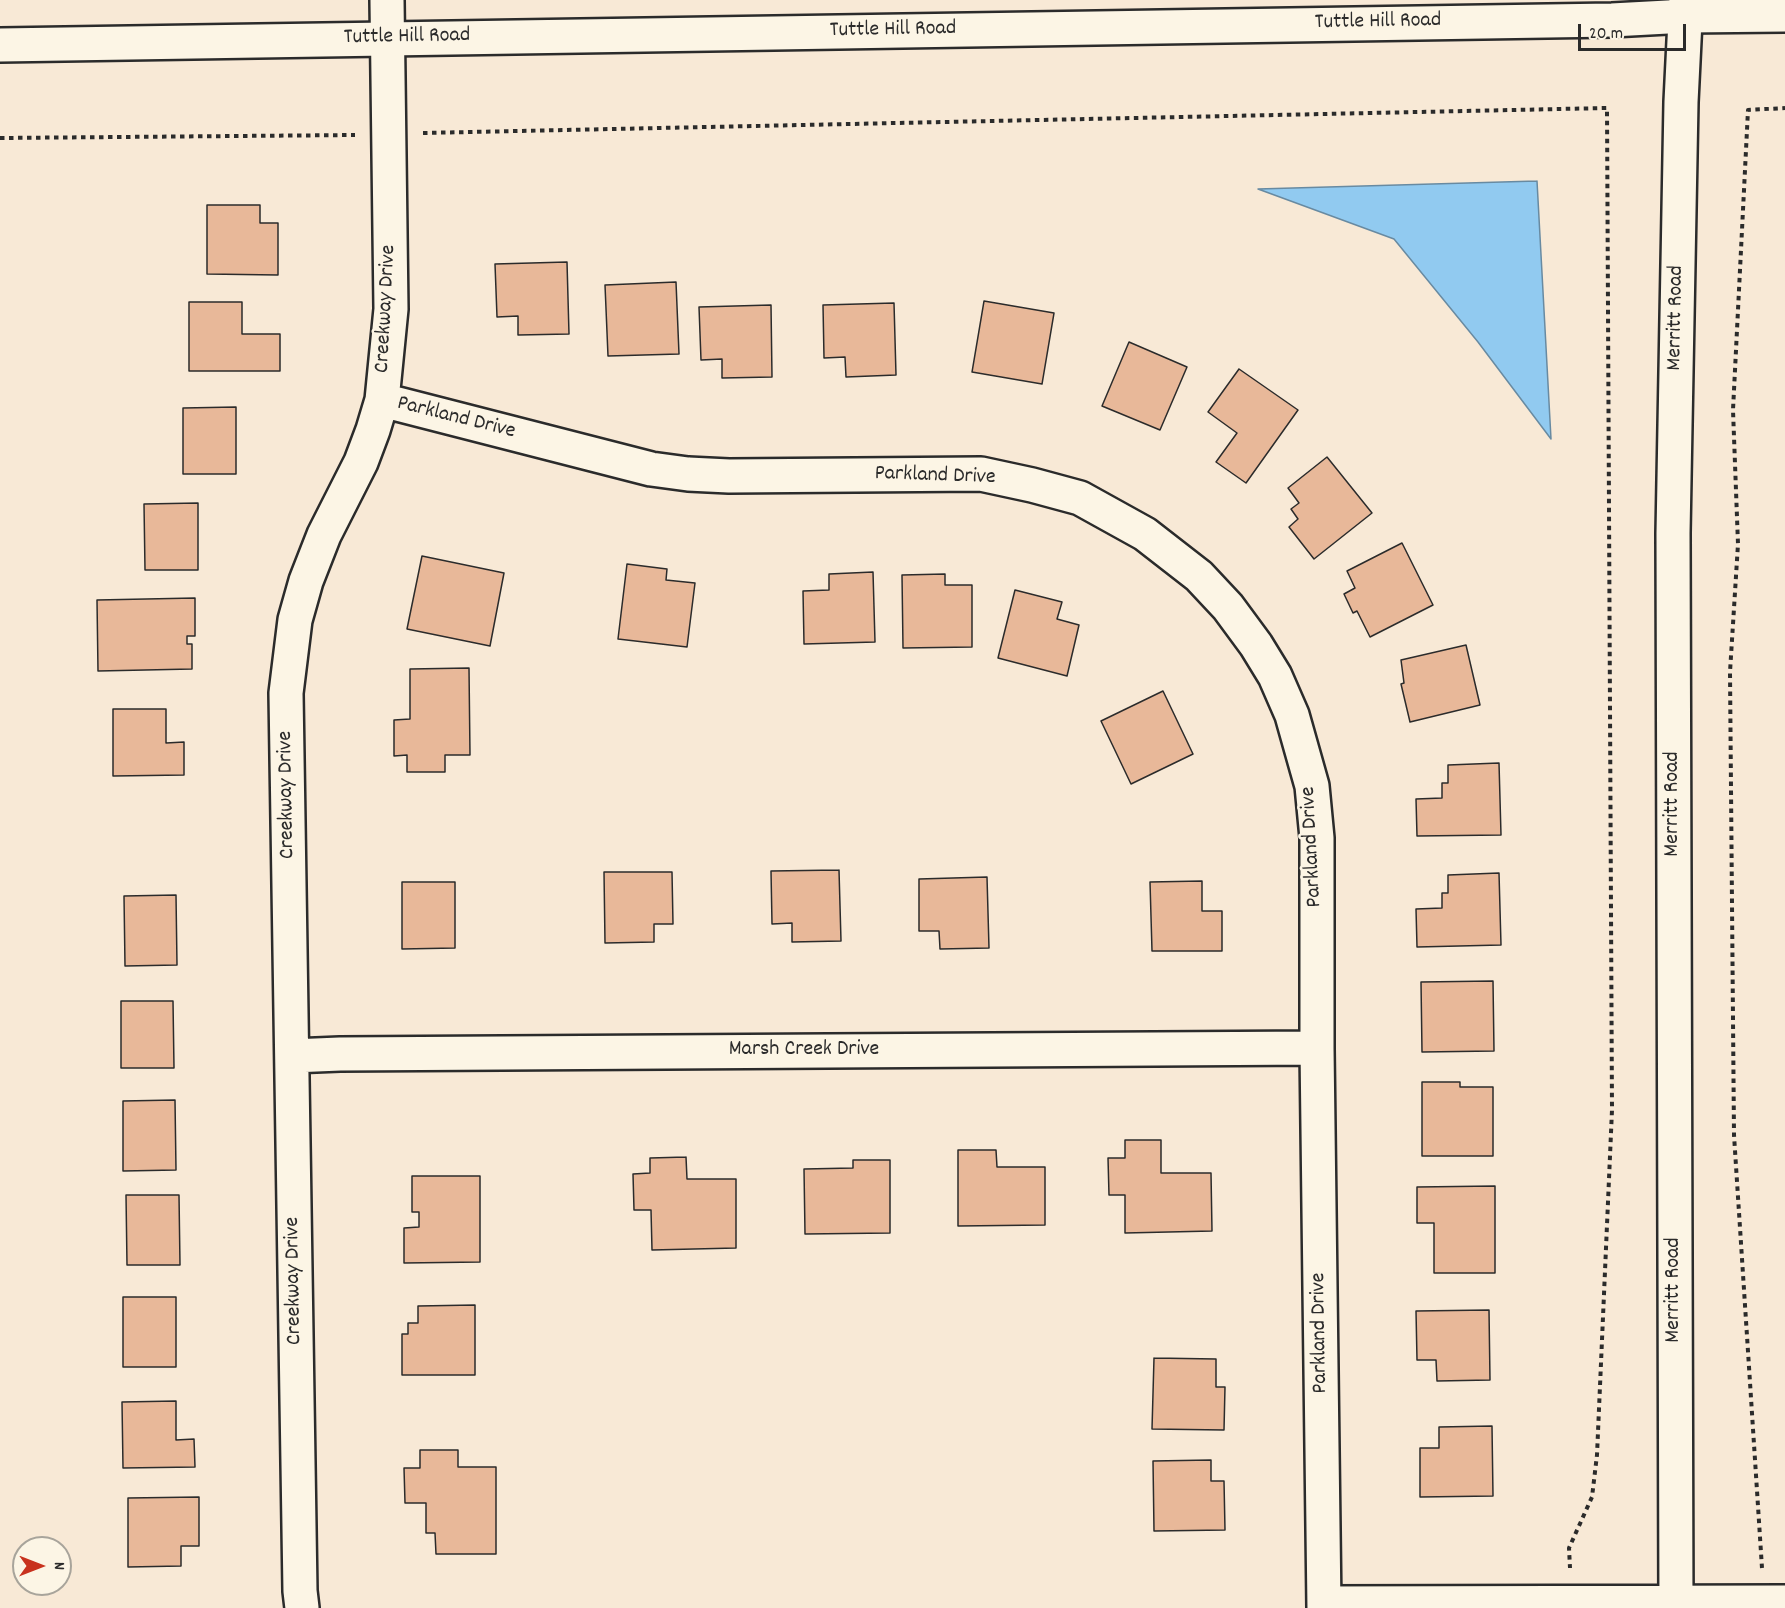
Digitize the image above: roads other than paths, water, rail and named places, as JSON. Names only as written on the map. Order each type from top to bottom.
[{"type":"street","name":"Creekway Drive","points":[[302,1608],[299,1580],[286,693],[295,620],[306,581],[324,535],[361,462],[382,400],[391,309],[387,0]]},
{"type":"street","name":"Tuttle Hill Road","points":[[0,45],[1600,20],[1686,8],[1785,15]]},
{"type":"street","name":"Merritt Road","points":[[1676,1606],[1673,533],[1681,112],[1686,8]]},
{"type":"street","name":"Parkland Drive","points":[[382,400],[651,469],[688,474],[729,476],[981,474],[1032,485],[1080,498],[1145,534],[1199,576],[1228,607],[1270,668],[1292,715],[1312,786],[1317,838],[1317,1048],[1324,1606]]},
{"type":"street","name":"Marsh Creek Drive","points":[[292,1056],[1317,1048]]},
{"type":"street","points":[[1324,1606],[1571,1604],[1676,1606],[1775,1602]]},
{"type":"water","points":[[1537,181],[1551,439],[1478,342],[1394,239],[1258,189]]}]
